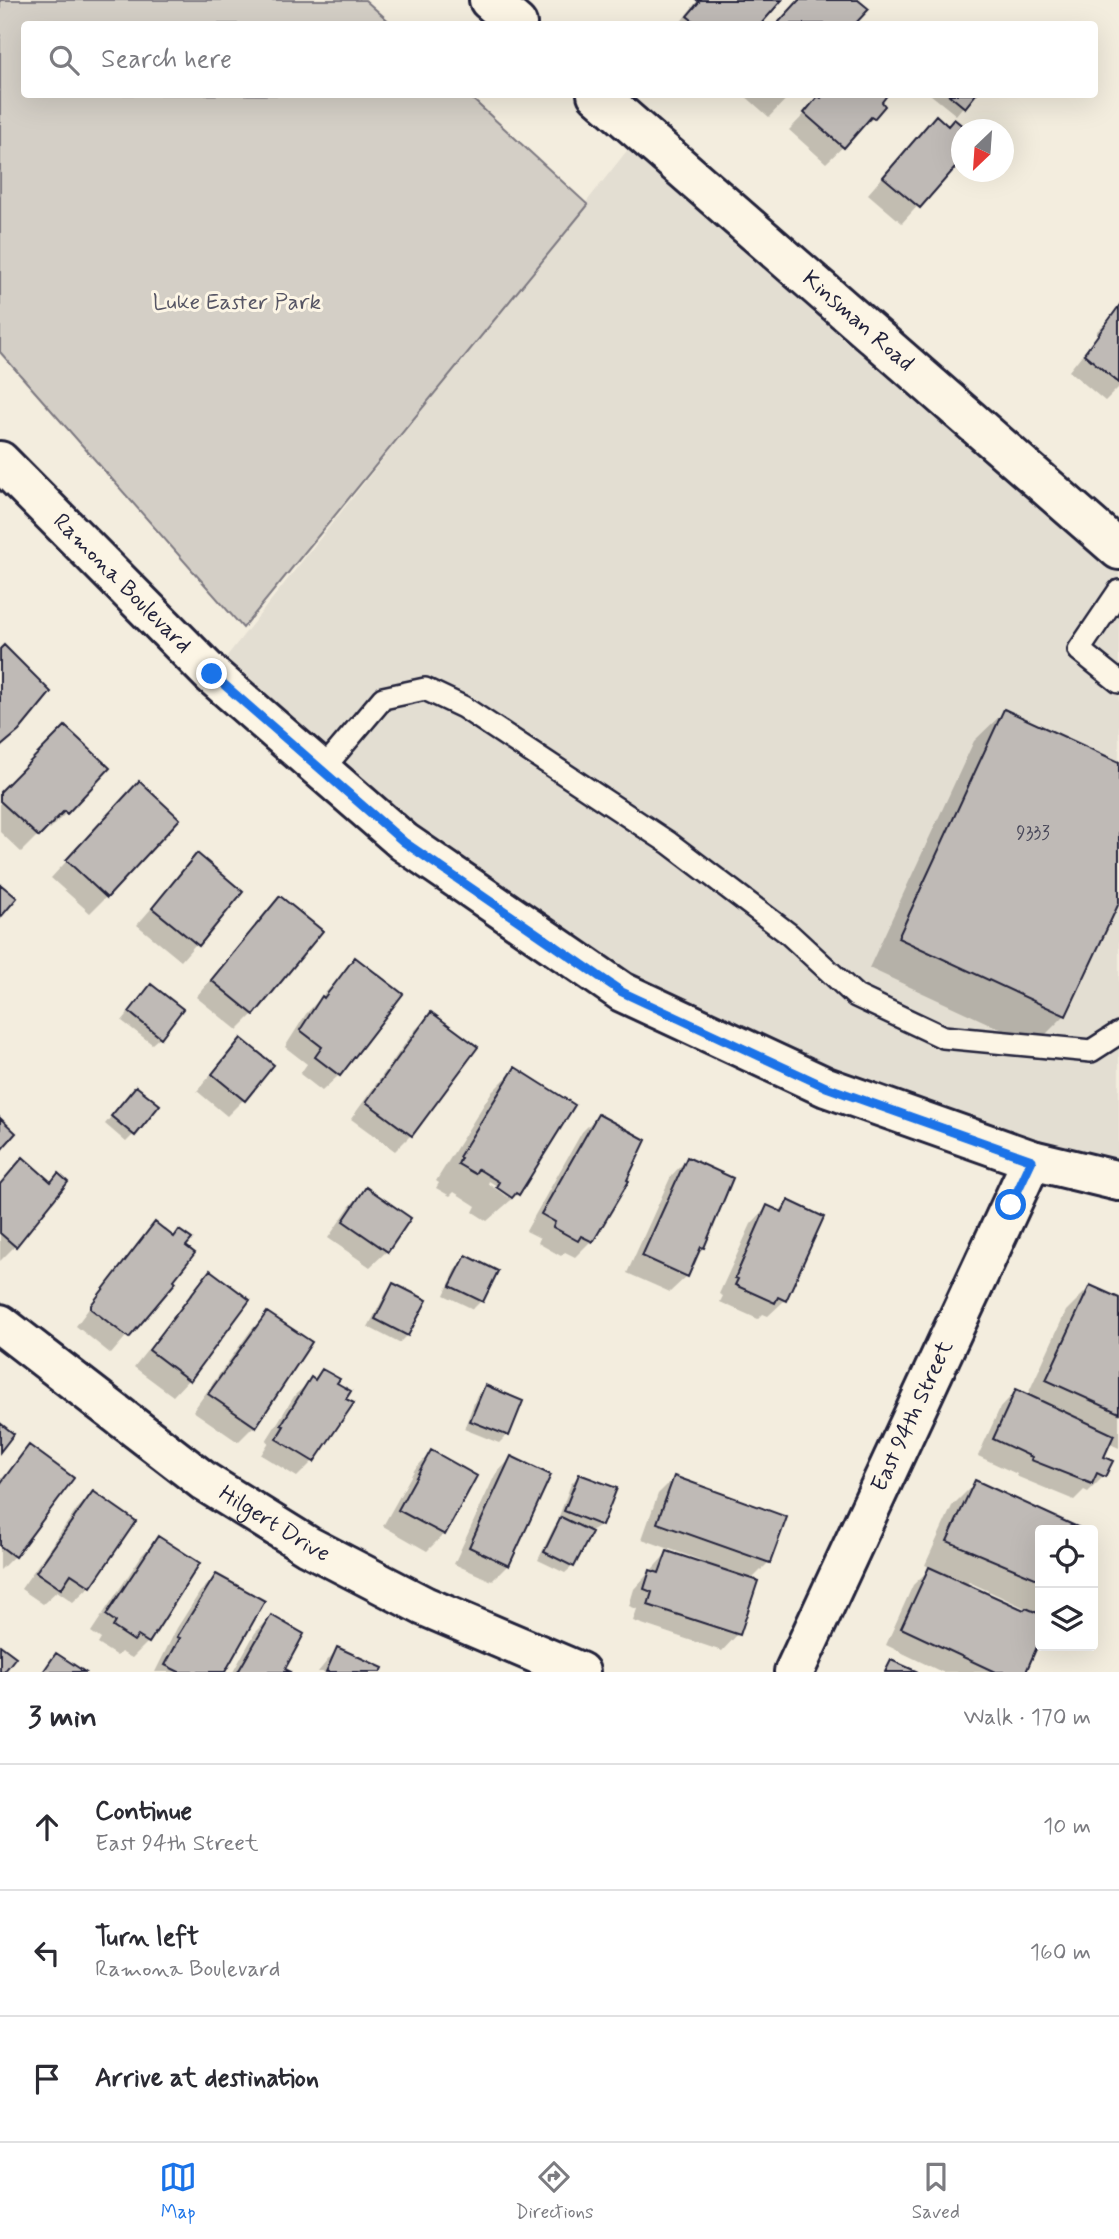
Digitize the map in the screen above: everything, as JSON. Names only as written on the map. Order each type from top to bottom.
[{"type":"street","points":[[489,0],[514,21]]},
{"type":"street","name":"Kinsman Road","points":[[602,98],[1119,550]]},
{"type":"street","name":"Ramona Boulevard","points":[[0,461],[212,674],[404,842],[622,992],[826,1087],[1032,1160],[1119,1181]]},
{"type":"street","name":"East 94th Street","points":[[794,1672],[1032,1160]]},
{"type":"street","name":"Hilgert Drive","points":[[0,1324],[205,1482],[308,1546],[424,1606],[580,1672]]},
{"type":"lane","points":[[1119,590],[1079,650],[1119,682]]},
{"type":"lane","points":[[322,770],[383,698],[425,689],[463,707],[669,843],[789,934],[856,996],[943,1037],[1091,1051],[1119,1033]]},
{"type":"shaded area","points":[[641,133],[1119,550],[1119,1181],[622,992],[212,675]]},
{"type":"green space","name":"Luke Easter Park","points":[[0,0],[365,0],[389,21],[21,21],[21,98],[471,98],[588,205],[243,628],[0,352]]},
{"type":"building","points":[[697,0],[782,0],[764,21],[693,21],[687,16],[699,2]]},
{"type":"building","points":[[799,0],[858,0],[869,9],[858,21],[780,21]]},
{"type":"building","points":[[816,98],[885,98],[882,102],[885,106],[874,119],[871,117],[844,148],[804,113]]},
{"type":"building","points":[[953,98],[973,98],[965,108]]},
{"type":"building","points":[[936,115],[948,126],[951,122],[951,173],[920,208],[883,177]]},
{"type":"building","points":[[1119,306],[1119,383],[1084,354]]},
{"type":"building","points":[[4,645],[51,692],[19,731],[0,747],[0,649]]},
{"type":"building","points":[[1004,709],[1119,762],[1119,903],[1066,1016],[898,938]]},
{"type":"building","points":[[65,726],[110,768],[67,814],[64,811],[39,837],[0,801],[0,792]]},
{"type":"building","points":[[139,781],[180,819],[107,898],[66,860]]},
{"type":"building","points":[[197,853],[243,892],[199,946],[152,908]]},
{"type":"building","points":[[0,884],[17,898],[0,918]]},
{"type":"building","points":[[280,896],[323,931],[254,1015],[211,980]]},
{"type":"building","points":[[355,957],[403,994],[340,1076],[315,1057],[322,1047],[300,1030],[322,996],[324,998]]},
{"type":"building","points":[[151,984],[183,1009],[161,1038],[129,1012]]},
{"type":"building","points":[[431,1012],[478,1047],[412,1136],[366,1102]]},
{"type":"building","points":[[241,1038],[274,1065],[245,1101],[212,1074]]},
{"type":"building","points":[[515,1067],[575,1105],[519,1195],[516,1193],[512,1198],[496,1187],[499,1182],[478,1169],[475,1174],[458,1164],[461,1158],[459,1157]]},
{"type":"building","points":[[136,1086],[160,1105],[135,1136],[111,1116]]},
{"type":"building","points":[[598,1114],[646,1140],[627,1180],[629,1181],[593,1242],[581,1236],[578,1241],[553,1227],[555,1222],[541,1214]]},
{"type":"building","points":[[0,1118],[16,1133],[0,1151]]},
{"type":"building","points":[[23,1157],[51,1182],[58,1173],[68,1182],[16,1247],[0,1233],[0,1184]]},
{"type":"building","points":[[687,1157],[733,1178],[704,1248],[701,1247],[688,1277],[642,1256]]},
{"type":"building","points":[[366,1187],[411,1218],[388,1252],[343,1221]]},
{"type":"building","points":[[788,1200],[824,1217],[786,1301],[778,1297],[775,1303],[735,1285],[738,1279],[735,1278],[767,1205],[782,1212]]},
{"type":"building","points":[[155,1222],[174,1237],[179,1230],[192,1239],[186,1246],[195,1253],[174,1280],[176,1282],[129,1338],[91,1309],[91,1305]]},
{"type":"building","points":[[466,1255],[498,1271],[483,1302],[450,1286]]},
{"type":"building","points":[[210,1270],[250,1300],[190,1381],[149,1350]]},
{"type":"building","points":[[393,1283],[427,1300],[408,1336],[375,1319]]},
{"type":"building","points":[[1090,1285],[1119,1298],[1119,1413],[1046,1380]]},
{"type":"building","points":[[267,1312],[312,1342],[256,1427],[208,1394]]},
{"type":"building","points":[[322,1369],[340,1379],[337,1383],[351,1391],[346,1399],[354,1403],[314,1462],[276,1439],[284,1426],[281,1425],[311,1377],[315,1380]]},
{"type":"building","points":[[485,1385],[523,1401],[509,1436],[470,1421]]},
{"type":"building","points":[[1016,1389],[1114,1435],[1104,1457],[1113,1461],[1105,1477],[1097,1473],[1092,1484],[1031,1460],[1032,1457],[993,1439]]},
{"type":"building","points":[[0,1423],[14,1434],[0,1452]]},
{"type":"building","points":[[29,1445],[74,1478],[15,1557],[0,1546],[0,1484]]},
{"type":"building","points":[[431,1450],[477,1476],[445,1535],[398,1510]]},
{"type":"building","points":[[511,1456],[551,1475],[509,1566],[469,1547]]},
{"type":"building","points":[[579,1474],[617,1488],[602,1526],[564,1511]]},
{"type":"building","points":[[674,1476],[787,1517],[770,1563],[657,1523]]},
{"type":"building","points":[[975,1480],[1073,1525],[1035,1525],[1035,1578],[947,1541]]},
{"type":"building","points":[[93,1491],[136,1521],[91,1587],[71,1574],[61,1589],[36,1572]]},
{"type":"building","points":[[561,1517],[592,1532],[574,1567],[544,1552]]},
{"type":"building","points":[[158,1536],[200,1563],[149,1643],[138,1636],[134,1641],[113,1627],[116,1622],[106,1615]]},
{"type":"building","points":[[667,1551],[758,1581],[740,1635],[648,1605],[652,1592],[644,1589],[650,1570],[659,1573]]},
{"type":"building","points":[[929,1567],[1024,1610],[1026,1608],[1035,1612],[1035,1651],[1026,1672],[995,1672],[901,1628]]},
{"type":"building","points":[[216,1574],[265,1601],[225,1672],[179,1672],[165,1665],[180,1638],[177,1637]]},
{"type":"building","points":[[271,1615],[304,1634],[285,1669],[291,1672],[238,1672]]},
{"type":"building","points":[[0,1645],[16,1657],[4,1672],[0,1672]]},
{"type":"building","points":[[337,1647],[383,1668],[381,1672],[326,1672]]},
{"type":"building","points":[[56,1653],[85,1672],[43,1672]]},
{"type":"building","points":[[891,1660],[918,1672],[885,1672]]},
{"type":"route","points":[[212,674],[404,842],[622,992],[826,1087],[1032,1160],[1011,1205]]}]
